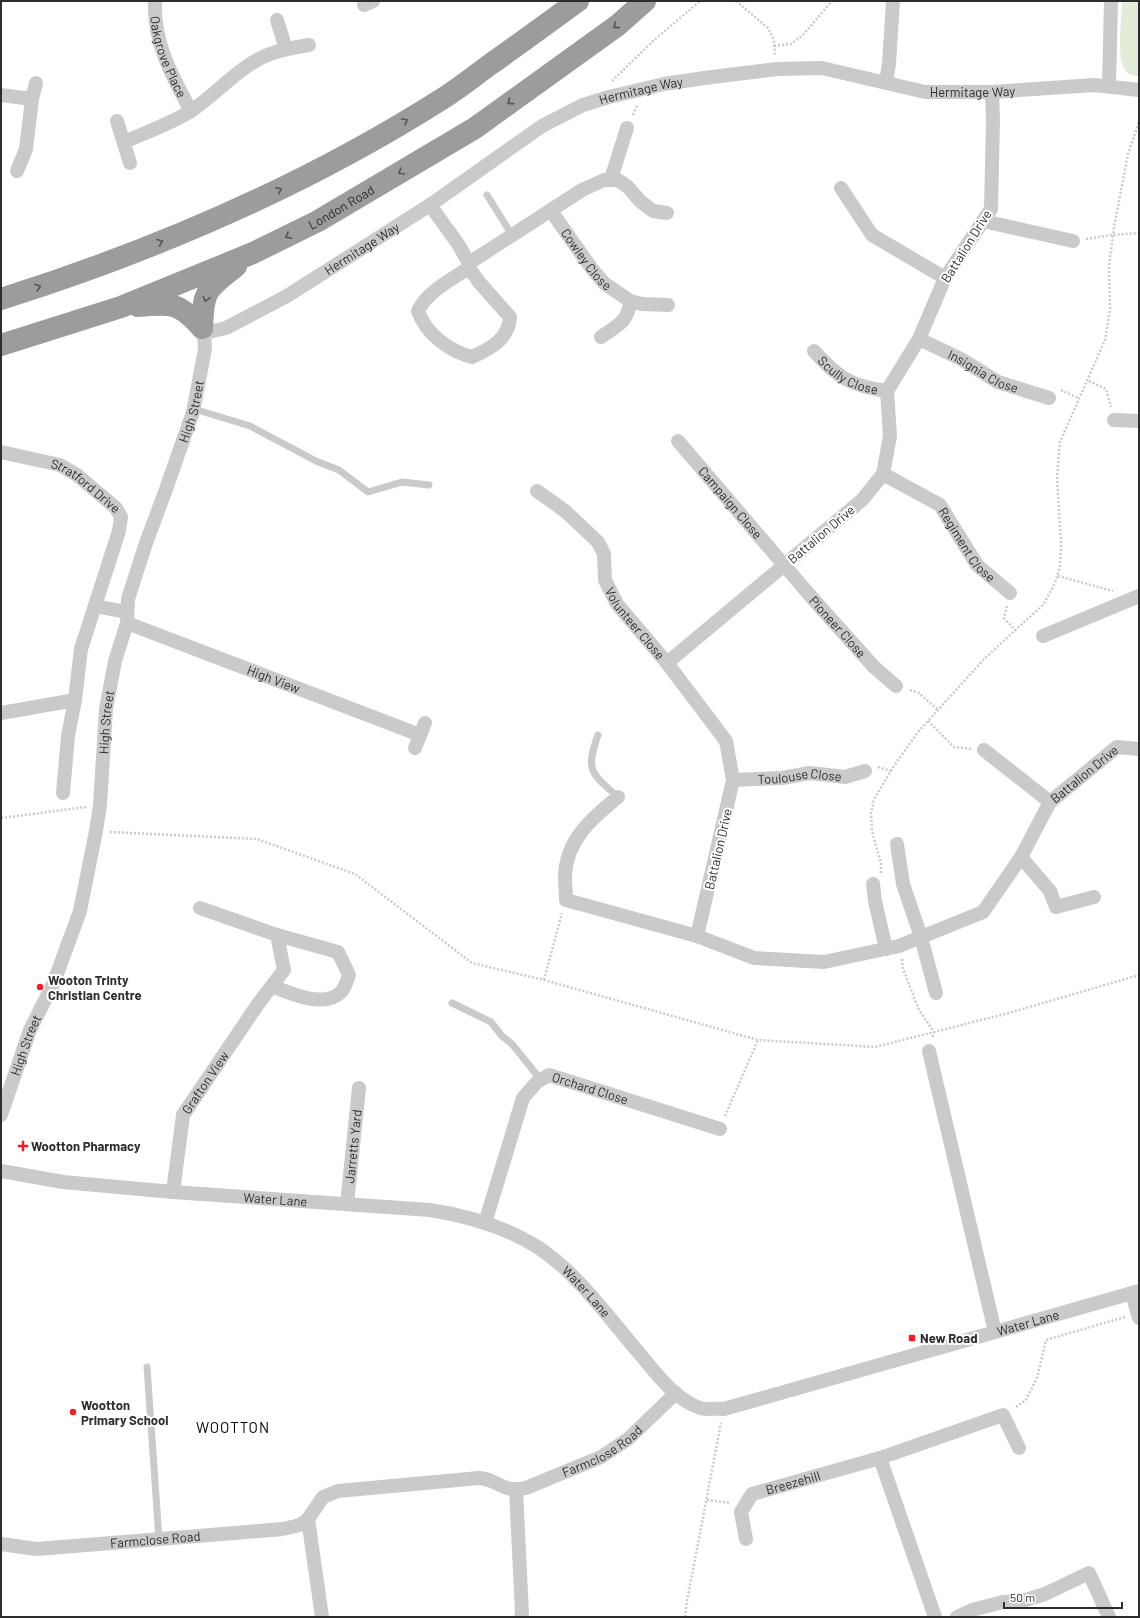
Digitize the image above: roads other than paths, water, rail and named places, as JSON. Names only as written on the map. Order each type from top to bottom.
[{"type":"highway","points":[[1,299],[110,263],[280,190],[357,149],[443,98],[578,1]]},
{"type":"highway","name":"London Road","points":[[1,345],[121,307],[253,252],[318,221],[475,128],[618,25],[646,1]]},
{"type":"highway","points":[[203,331],[204,308],[207,293],[217,282],[253,252]]},
{"type":"highway","points":[[121,307],[162,304],[179,307],[191,316],[203,331]]},
{"type":"street","name":"Oakgrove Place","points":[[155,1],[158,34],[166,64],[190,111]]},
{"type":"street","points":[[886,82],[889,64],[893,1]]},
{"type":"street","points":[[1109,86],[1112,1]]},
{"type":"street","points":[[277,20],[286,49]]},
{"type":"street","name":"Oakgrove Place","points":[[124,142],[164,125],[190,111],[246,67],[269,54],[309,45]]},
{"type":"street","name":"Hermitage Way","points":[[203,331],[226,328],[287,296],[430,205],[542,126],[583,105],[609,97],[664,84],[696,79],[777,69],[822,68],[926,92],[992,92],[1094,84],[1139,90]]},
{"type":"street","points":[[17,171],[26,149],[32,99],[36,83]]},
{"type":"street","name":"Battalion Drive","points":[[697,936],[733,780],[726,741],[667,664],[784,564],[862,500],[883,474],[890,436],[887,391],[919,339],[945,278],[991,209],[993,120],[992,92]]},
{"type":"street","points":[[1,95],[32,99]]},
{"type":"street","points":[[117,120],[130,163]]},
{"type":"street","points":[[611,179],[627,128]]},
{"type":"street","points":[[430,205],[458,244],[469,266],[479,282],[510,317],[509,327],[505,335],[487,350],[472,357],[458,353],[431,333],[422,321],[418,311],[422,303],[447,282],[469,266],[512,235],[582,190],[604,180],[618,180],[628,187],[653,211],[666,213]]},
{"type":"street","points":[[841,188],[872,235],[945,278]]},
{"type":"street","name":"Cowley Close","points":[[550,211],[604,283],[630,301],[642,304],[668,305]]},
{"type":"street","points":[[983,221],[1073,241]]},
{"type":"street","points":[[601,337],[624,320],[630,311],[630,301]]},
{"type":"street","name":"High Street","points":[[1,1115],[30,1030],[54,982],[80,911],[100,805],[106,709],[115,661],[127,618],[128,599],[146,543],[194,409],[205,349],[203,331]]},
{"type":"street","name":"Insignia Close","points":[[919,339],[961,359],[998,382],[1049,398]]},
{"type":"street","name":"Scully Close","points":[[814,350],[830,369],[848,381],[868,389],[887,391]]},
{"type":"street","points":[[1114,420],[1139,421]]},
{"type":"street","name":"Campaign Close","points":[[678,441],[784,564]]},
{"type":"street","name":"Stratford Drive","points":[[1,452],[60,465],[76,476],[120,512],[121,516],[119,531],[95,606],[88,623],[81,649],[75,700],[68,736],[63,793]]},
{"type":"street","name":"Regiment Close","points":[[883,474],[940,504],[978,565],[1010,593]]},
{"type":"street","name":"Volunteer Close","points":[[537,491],[565,511],[598,542],[604,554],[605,580],[616,604],[667,664]]},
{"type":"street","name":"Pioneer Close","points":[[784,564],[874,667],[896,686]]},
{"type":"street","points":[[1043,636],[1138,597]]},
{"type":"street","points":[[95,606],[127,618]]},
{"type":"street","name":"High View","points":[[127,618],[422,729],[415,748]]},
{"type":"street","points":[[1,713],[75,700]]},
{"type":"street","name":"Battalion Drive","points":[[618,797],[592,818],[579,834],[569,853],[565,875],[566,900],[697,936],[754,958],[824,962],[899,946],[983,912],[1021,857],[1050,802],[1117,748],[1139,749]]},
{"type":"street","points":[[984,750],[1050,802]]},
{"type":"street","name":"Toulouse Close","points":[[733,780],[782,778],[810,773],[845,777],[865,772]]},
{"type":"street","points":[[897,844],[904,884],[921,937],[936,993]]},
{"type":"street","points":[[1021,857],[1050,890],[1056,906],[1094,897]]},
{"type":"street","points":[[873,884],[875,901],[886,949]]},
{"type":"street","points":[[200,908],[277,935],[338,952],[349,975],[341,992],[328,999],[303,998],[272,986]]},
{"type":"street","name":"Grafton View","points":[[173,1192],[183,1115],[284,970],[277,935]]},
{"type":"street","points":[[929,1050],[995,1332]]},
{"type":"street","name":"Orchard Close","points":[[485,1223],[523,1098],[536,1082],[550,1075],[720,1129]]},
{"type":"street","name":"Jarretts Yard","points":[[347,1204],[358,1088]]},
{"type":"street","name":"Water Lane","points":[[1,1171],[63,1182],[173,1192],[430,1210],[454,1214],[485,1223],[512,1234],[539,1249],[562,1267],[586,1291],[665,1383],[683,1399],[700,1408],[724,1409],[1135,1292],[1138,1316]]},
{"type":"street","name":"Farmclose Road","points":[[516,1490],[526,1488],[601,1457],[628,1439],[676,1393]]},
{"type":"street","name":"Breezehill","points":[[746,1539],[741,1512],[752,1494],[880,1458],[1003,1415],[1019,1448]]},
{"type":"street","points":[[880,1458],[935,1617]]},
{"type":"street","points":[[322,1617],[308,1519],[322,1497],[338,1491],[487,1478],[506,1488],[516,1490],[521,1617]]},
{"type":"street","name":"Farmclose Road","points":[[1,1544],[37,1549],[284,1529],[300,1525],[308,1519]]},
{"type":"street","points":[[956,1617],[972,1610],[1003,1602],[1030,1599],[1045,1594],[1089,1573],[1109,1617]]},
{"type":"lane","points":[[487,195],[512,235]]},
{"type":"lane","points":[[194,409],[250,426],[316,461],[339,470],[368,492],[402,482],[429,485]]},
{"type":"lane","points":[[598,735],[591,755],[592,771],[598,779],[618,797]]},
{"type":"lane","points":[[452,1003],[491,1022],[502,1036],[512,1044],[541,1080]]},
{"type":"lane","points":[[147,1367],[159,1539]]},
{"type":"place","name":"Wooton Trinty Christian Centre","points":[[40,987]]},
{"type":"place","name":"Wootton Pharmacy","points":[[23,1146]]},
{"type":"place","name":"New Road","points":[[912,1338]]},
{"type":"place","name":"Wootton Primary School","points":[[73,1412]]},
{"type":"district","name":"WOOTTON","points":[[233,1427]]}]
